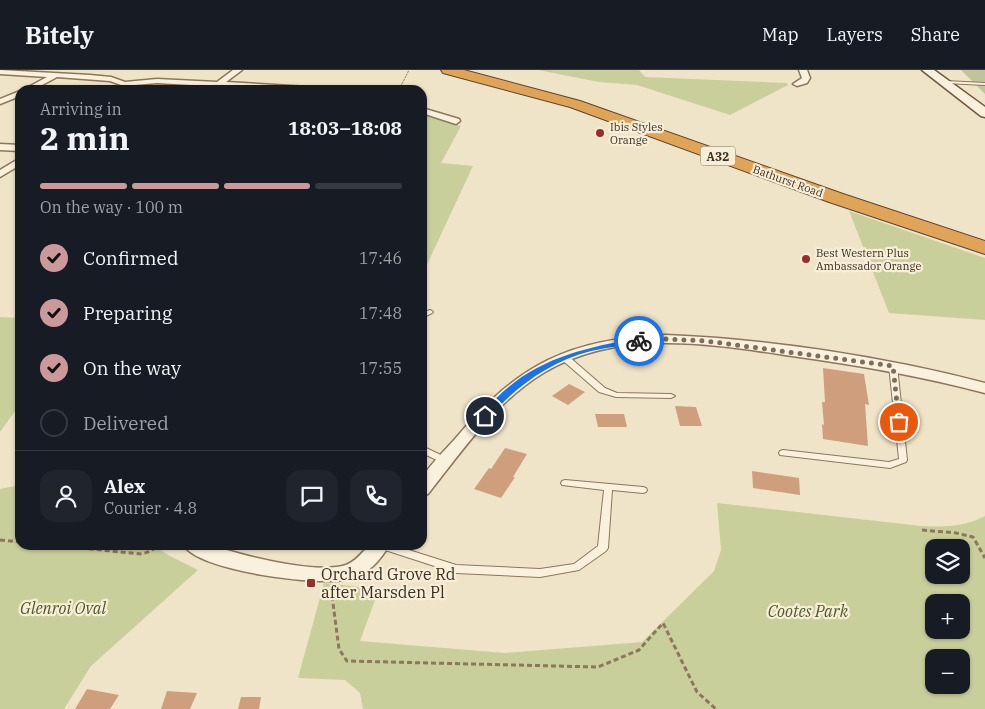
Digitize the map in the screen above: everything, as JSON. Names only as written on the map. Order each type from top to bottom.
[{"type":"highway","name":"Bathurst Road","points":[[448,70],[575,104],[836,198],[985,248]]},
{"type":"street","points":[[90,77],[103,70]]},
{"type":"street","points":[[219,84],[238,70]]},
{"type":"street","points":[[797,84],[806,78],[803,70]]},
{"type":"street","points":[[927,70],[946,82],[985,113]]},
{"type":"street","points":[[0,72],[111,79],[122,85]]},
{"type":"street","points":[[37,85],[56,75]]},
{"type":"street","points":[[141,85],[148,81]]},
{"type":"street","points":[[133,85],[148,81],[236,85]]},
{"type":"street","points":[[0,102],[15,96]]},
{"type":"street","points":[[427,112],[456,121]]},
{"type":"street","points":[[0,147],[15,148]]},
{"type":"street","points":[[0,174],[15,164]]},
{"type":"street","points":[[427,484],[507,393],[542,368],[564,357],[619,343],[683,339],[728,343],[893,366],[985,388]]},
{"type":"street","points":[[204,550],[234,561],[297,572],[333,575],[348,573],[363,565],[376,550]]},
{"type":"lane","points":[[946,82],[985,84]]},
{"type":"lane","points":[[564,357],[602,390],[616,395],[670,396]]},
{"type":"lane","points":[[783,453],[890,465],[903,460],[893,366]]},
{"type":"lane","points":[[427,452],[446,461]]},
{"type":"lane","points":[[565,483],[644,490]]},
{"type":"lane","points":[[397,550],[456,569],[540,573],[576,567],[603,548],[608,488]]},
{"type":"path","points":[[401,85],[409,70]]},
{"type":"path","points":[[922,530],[956,533],[973,537],[985,558]]},
{"type":"path","points":[[0,540],[15,542]]},
{"type":"path","points":[[101,550],[142,554],[152,550]]},
{"type":"path","points":[[333,575],[331,592],[339,649],[347,662],[598,667],[639,650],[663,623],[697,692],[716,709]]},
{"type":"green space","points":[[538,70],[639,70],[645,77],[787,83],[788,85],[730,115],[637,85],[599,82]]},
{"type":"green space","points":[[961,70],[985,70],[985,94]]},
{"type":"green space","points":[[427,115],[461,126],[441,163],[473,166],[427,264]]},
{"type":"green space","points":[[849,211],[985,258],[985,320],[889,313]]},
{"type":"green space","points":[[0,317],[15,318],[15,411],[0,432]]},
{"type":"green space","name":"Glenroi Oval","points":[[15,486],[15,550],[160,550],[198,570],[91,666],[64,709],[0,709],[0,489]]},
{"type":"green space","name":"Cootes Park","points":[[717,503],[921,526],[954,526],[985,516],[985,709],[363,709],[360,693],[345,680],[298,678],[324,583],[379,589],[360,641],[505,653],[642,642],[714,571],[721,550]]},
{"type":"building","points":[[823,368],[864,374],[869,405],[865,404],[868,446],[823,439],[822,402],[825,402]]},
{"type":"building","points":[[569,384],[585,392],[568,405],[552,396]]},
{"type":"building","points":[[675,406],[696,407],[702,426],[680,426]]},
{"type":"building","points":[[595,414],[624,414],[627,427],[598,427]]},
{"type":"building","points":[[505,448],[527,454],[501,498],[474,489],[489,468],[491,469]]},
{"type":"building","points":[[752,471],[799,478],[800,495],[753,488]]},
{"type":"building","points":[[87,689],[119,695],[110,709],[75,709]]},
{"type":"building","points":[[167,691],[197,693],[190,709],[161,709]]},
{"type":"building","points":[[241,697],[261,697],[259,709],[238,709]]},
{"type":"way so far","points":[[639,341],[683,339],[728,343],[893,366],[899,422]]},
{"type":"place","name":"Ibis Styles Orange","points":[[600,133]]},
{"type":"place","name":"Best Western Plus Ambassador Orange","points":[[806,259]]},
{"type":"place","name":"Orchard Grove Rd after Marsden Pl","points":[[311,583]]},
{"type":"route","points":[[485,416],[507,393],[523,380],[564,357],[611,344],[639,341]]}]
